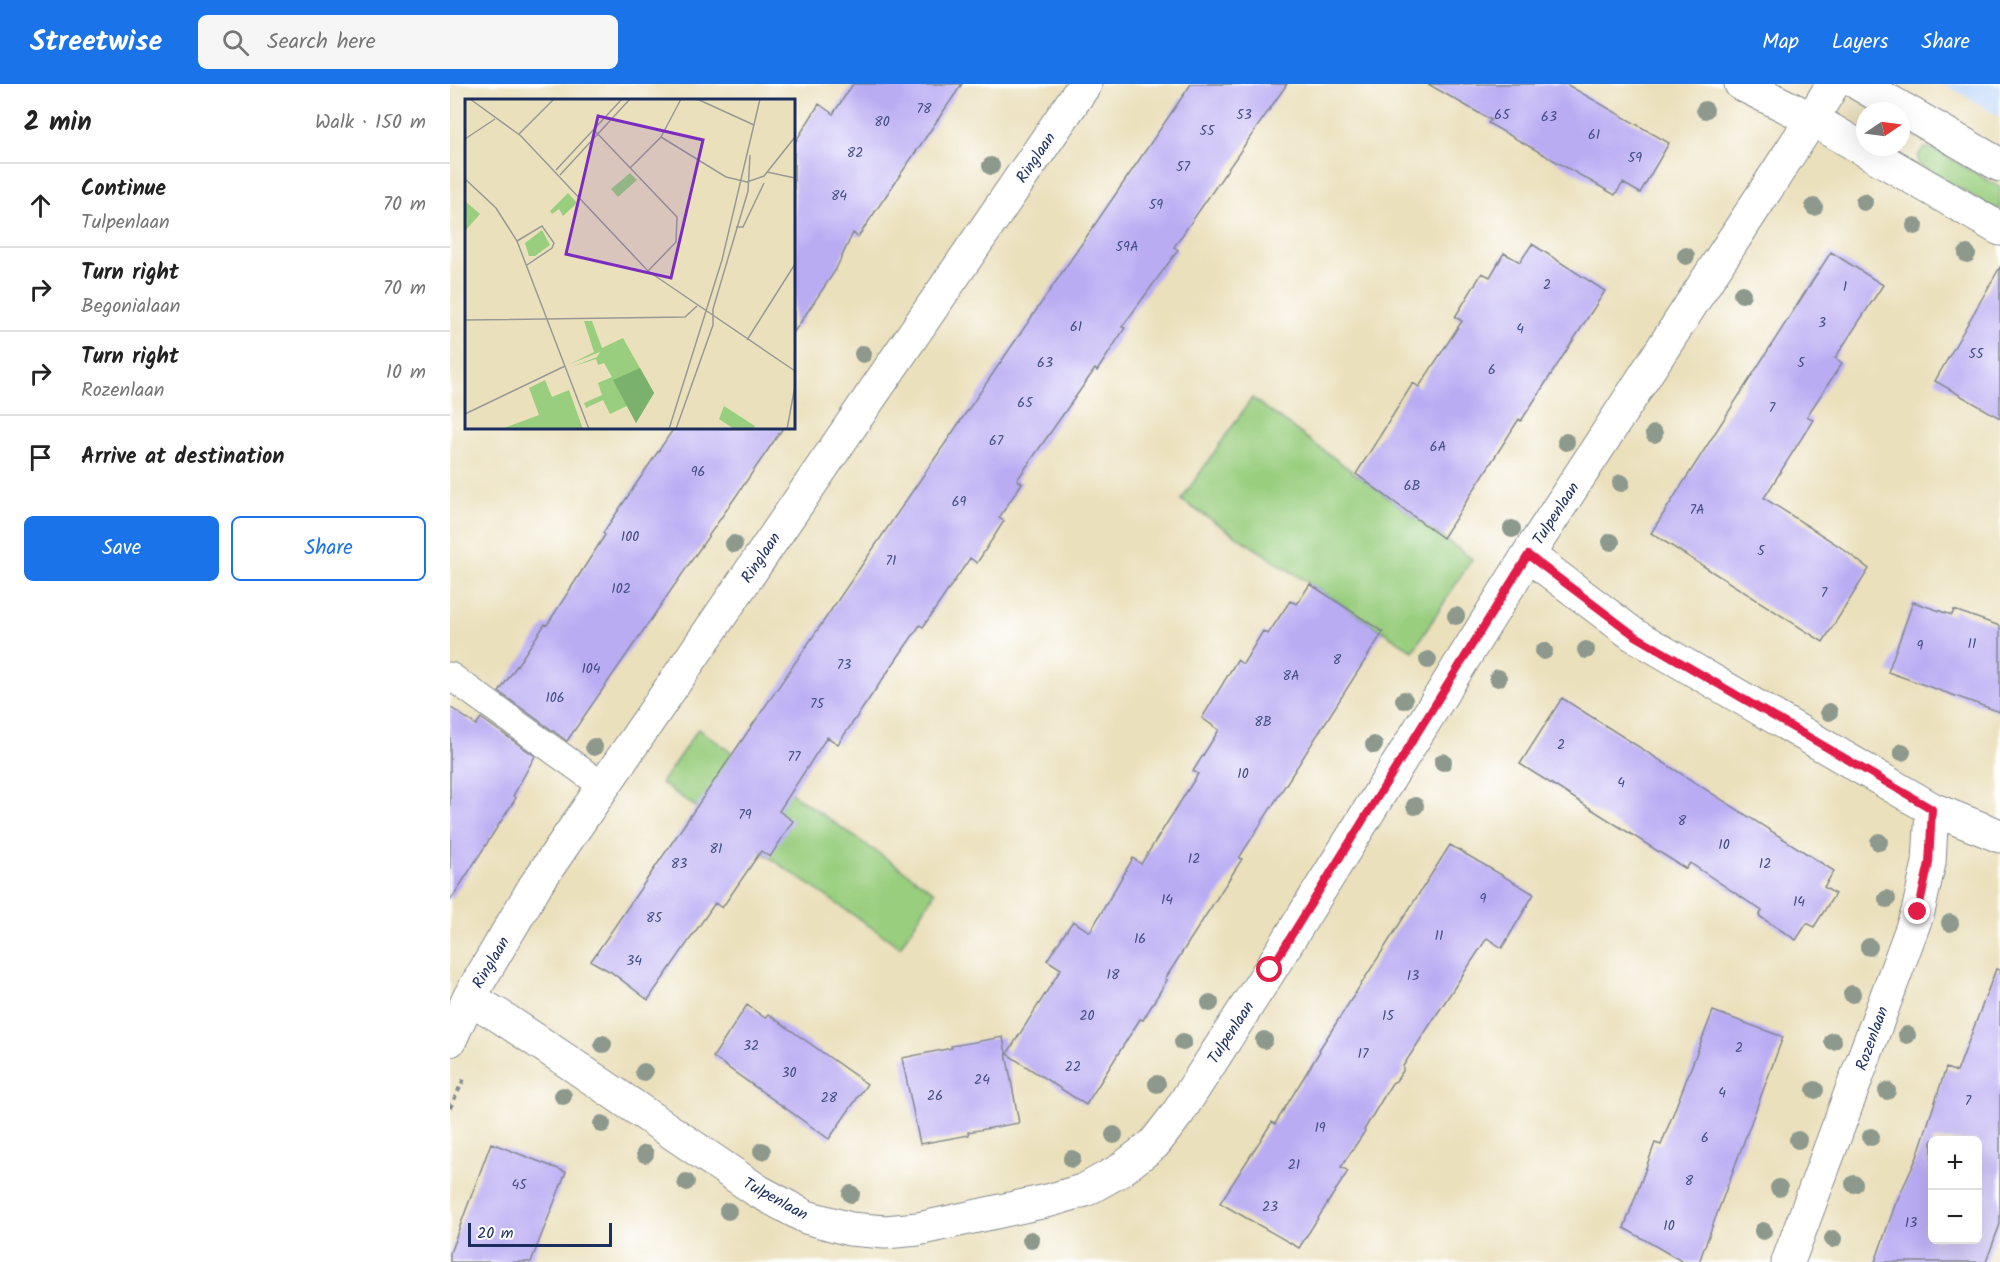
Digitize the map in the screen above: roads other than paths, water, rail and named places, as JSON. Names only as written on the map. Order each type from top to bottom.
[{"type":"street","name":"Ringlaan","points":[[450,1040],[469,998],[535,886],[1085,84]]},
{"type":"street","points":[[1741,84],[1812,119],[2000,229]]},
{"type":"street","name":"Tulpenlaan","points":[[469,998],[564,1059],[758,1191],[806,1217],[850,1229],[885,1232],[918,1229],[1051,1200],[1084,1190],[1119,1171],[1154,1144],[1178,1113],[1528,555],[1833,84]]},
{"type":"street","points":[[1859,84],[2000,165]]},
{"type":"street","points":[[1528,555],[1634,635],[1932,809],[2000,836]]},
{"type":"street","name":"Rozenlaan","points":[[1788,1262],[1918,912],[1929,863],[1932,809]]},
{"type":"lane","points":[[450,676],[603,786]]}]
